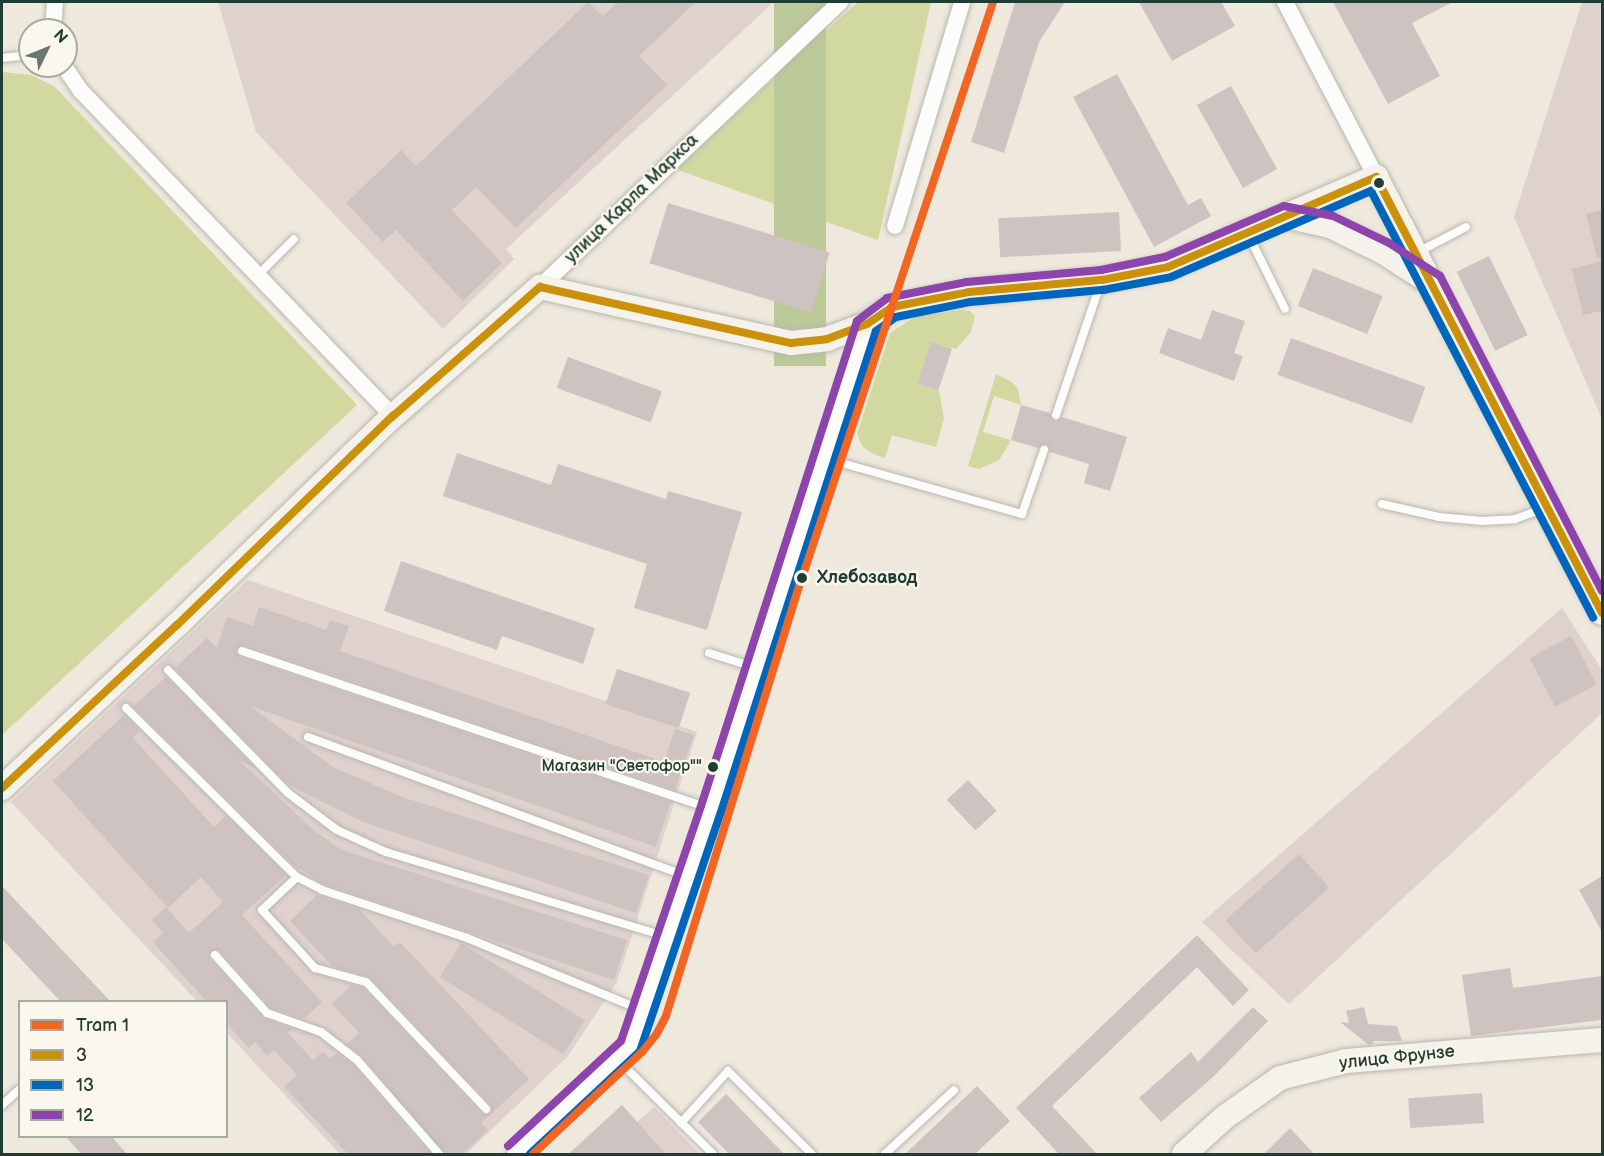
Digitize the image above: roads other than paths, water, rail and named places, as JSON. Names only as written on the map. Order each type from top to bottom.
[{"type":"main road","points":[[540,287],[791,343],[834,338],[867,324],[892,307],[969,292],[1102,280],[1168,267],[1376,177],[1602,613]]},
{"type":"main road","points":[[1286,216],[1330,226],[1383,252],[1431,282]]},
{"type":"main road","name":"улица Карла Маркса","points":[[2,788],[177,625],[393,416],[540,287]]},
{"type":"main road","name":"улица Фрунзе","points":[[1184,1155],[1225,1117],[1280,1078],[1346,1061],[1602,1040]]},
{"type":"street","points":[[54,18],[55,2]]},
{"type":"street","name":"улица Карла Маркса","points":[[540,287],[840,2]]},
{"type":"street","points":[[895,226],[962,2]]},
{"type":"street","points":[[1285,2],[1376,177]]},
{"type":"street","points":[[72,78],[81,91],[393,416]]},
{"type":"street","points":[[515,1155],[630,1047],[689,877],[867,324]]},
{"type":"lane","points":[[2,58],[18,56]]},
{"type":"lane","points":[[1416,253],[1466,227]]},
{"type":"lane","points":[[1248,232],[1285,309]]},
{"type":"lane","points":[[257,276],[294,239]]},
{"type":"lane","points":[[1056,415],[1102,280]]},
{"type":"lane","points":[[824,458],[1022,514],[1044,450]]},
{"type":"lane","points":[[1382,504],[1439,517],[1482,521],[1515,519],[1548,507]]},
{"type":"lane","points":[[242,651],[711,809]]},
{"type":"lane","points":[[709,653],[757,668]]},
{"type":"lane","points":[[168,670],[288,793],[337,830],[386,852],[669,937]]},
{"type":"lane","points":[[126,708],[297,877],[322,890],[467,938],[644,1011]]},
{"type":"lane","points":[[308,737],[689,877]]},
{"type":"lane","points":[[297,877],[262,910],[315,968],[366,982],[486,1109]]},
{"type":"lane","points":[[215,955],[267,1013],[321,1032],[357,1060],[439,1155]]},
{"type":"lane","points":[[617,1059],[713,1155]]},
{"type":"lane","points":[[681,1123],[728,1071],[812,1155]]},
{"type":"lane","points":[[885,1155],[954,1090]]},
{"type":"lane","points":[[2,1105],[18,1091]]},
{"type":"tram line","name":"1","points":[[533,1154],[642,1052],[656,1035],[666,1016],[802,578],[993,2]]},
{"type":"place","name":"Хлебозавод","points":[[802,578]]},
{"type":"place","name":"Магазин \"Светофор\"\"","points":[[713,767]]}]
